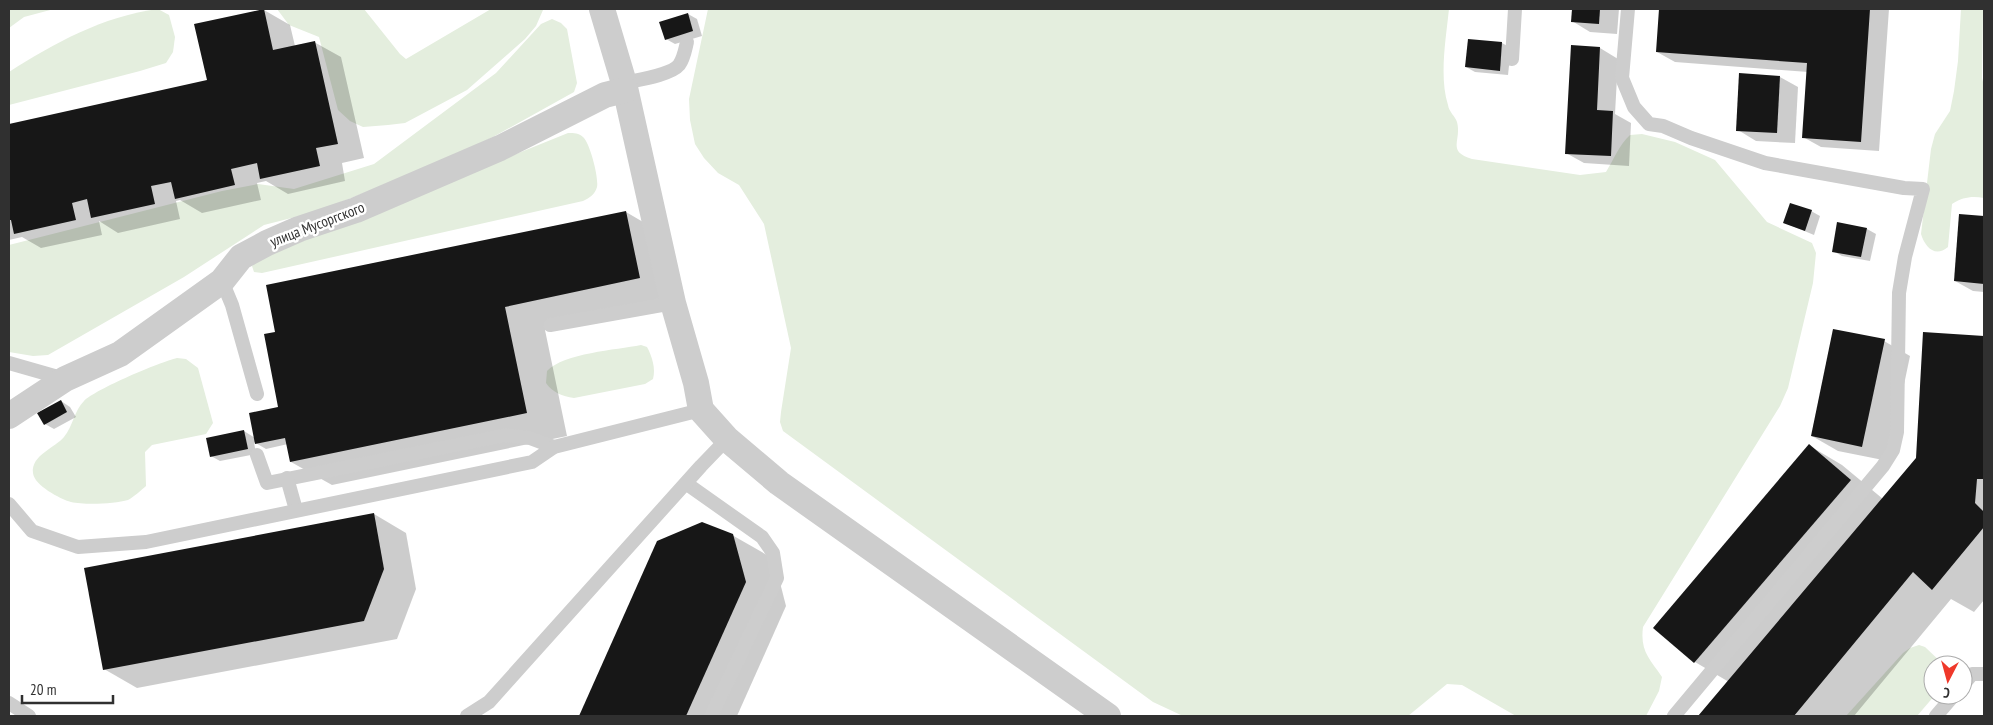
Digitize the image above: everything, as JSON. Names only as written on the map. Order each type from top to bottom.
[{"type":"street","points":[[602,9],[625,86],[673,303],[696,384],[701,410],[727,439],[779,483],[1108,716]]},
{"type":"street","name":"улица Мусоргского","points":[[9,416],[65,379],[120,354],[222,281],[241,258],[266,243],[299,229],[356,210],[500,148],[605,94],[625,86]]},
{"type":"lane","points":[[1512,59],[1515,9]]},
{"type":"lane","points":[[1628,9],[1622,78],[1634,107],[1649,124],[1663,126],[1691,138],[1765,163],[1904,188],[1923,189],[1905,257],[1899,293],[1897,432],[1893,450],[1883,466],[1674,716]]},
{"type":"lane","points":[[625,86],[678,66],[684,57],[687,42]]},
{"type":"lane","points":[[222,281],[232,305],[257,394]]},
{"type":"lane","points":[[550,325],[673,303]]},
{"type":"lane","points":[[9,363],[65,379]]},
{"type":"lane","points":[[9,504],[32,531],[78,547],[146,542],[532,462],[554,447],[701,410]]},
{"type":"lane","points":[[257,455],[267,484],[287,478],[506,434],[530,438],[554,447]]},
{"type":"lane","points":[[467,716],[489,702],[727,439]]},
{"type":"lane","points":[[287,478],[296,510]]},
{"type":"lane","points":[[687,484],[762,537],[773,553],[776,578],[711,716]]},
{"type":"lane","points":[[9,703],[28,716]]},
{"type":"lane","points":[[1936,716],[1945,705]]},
{"type":"green space","points":[[9,9],[54,9],[24,17],[9,28]]},
{"type":"green space","points":[[158,9],[169,15],[175,37],[173,52],[166,63],[9,105],[9,72],[80,32],[118,18]]},
{"type":"green space","points":[[277,9],[364,9],[406,59],[491,9],[543,10],[536,26],[525,39],[467,90],[405,123],[363,127],[350,121],[338,110],[319,37],[289,25]]},
{"type":"green space","points":[[708,9],[1449,9],[1444,57],[1445,94],[1457,122],[1457,149],[1464,156],[1472,159],[1580,175],[1606,172],[1626,139],[1630,135],[1642,134],[1675,142],[1715,160],[1767,222],[1812,243],[1816,253],[1813,283],[1788,388],[1780,406],[1643,627],[1642,635],[1646,654],[1662,677],[1659,691],[1646,716],[1516,716],[1462,685],[1447,684],[1408,716],[1183,716],[1153,702],[783,431],[780,422],[791,348],[764,224],[739,185],[718,173],[704,158],[695,144],[690,120],[689,99]]},
{"type":"green space","points":[[1961,9],[1983,9],[1984,198],[1968,198],[1952,204],[1948,247],[1935,251],[1928,247],[1921,234],[1931,149],[1935,134],[1950,111],[1954,91]]},
{"type":"green space","points":[[552,19],[561,23],[567,29],[577,83],[574,92],[493,137],[423,170],[315,212],[264,225],[184,277],[48,355],[33,356],[9,352],[9,245],[222,191],[258,184],[294,189],[374,164],[496,73],[541,24]]},
{"type":"green space","points":[[568,133],[574,133],[583,137],[591,153],[597,187],[588,199],[262,273],[254,272],[252,266],[256,262],[276,251]]},
{"type":"green space","points":[[641,345],[647,347],[654,367],[653,379],[645,384],[574,398],[558,394],[546,383],[547,371],[565,360],[591,353]]},
{"type":"green space","points":[[177,358],[186,359],[198,368],[213,423],[206,434],[152,445],[145,452],[146,486],[128,500],[84,504],[71,502],[54,495],[34,478],[33,467],[36,461],[44,452],[64,437],[84,401],[129,376]]},
{"type":"green space","points":[[1919,645],[1925,647],[1933,655],[1923,655],[1923,705],[1926,705],[1917,716],[1846,716],[1903,653]]},
{"type":"building","points":[[264,9],[273,50],[315,41],[338,144],[316,148],[320,166],[260,179],[257,163],[231,169],[235,185],[175,199],[171,182],[151,186],[155,204],[91,218],[87,199],[72,203],[76,220],[14,234],[11,220],[9,220],[9,124],[207,80],[194,24]]},
{"type":"building","points":[[1572,9],[1600,9],[1599,24],[1571,22]]},
{"type":"building","points":[[1659,9],[1870,9],[1861,142],[1802,138],[1807,63],[1656,52]]},
{"type":"building","points":[[688,13],[693,31],[665,40],[659,22]]},
{"type":"building","points":[[1468,39],[1502,42],[1500,71],[1465,67]]},
{"type":"building","points":[[1571,45],[1600,47],[1597,110],[1613,111],[1611,156],[1565,154]]},
{"type":"building","points":[[1739,73],[1780,76],[1777,133],[1736,131]]},
{"type":"building","points":[[1790,203],[1812,210],[1805,231],[1783,223]]},
{"type":"building","points":[[626,211],[640,278],[505,307],[527,413],[290,462],[285,438],[255,444],[249,413],[278,407],[264,334],[275,332],[266,285]]},
{"type":"building","points":[[1959,214],[1984,216],[1984,284],[1954,281]]},
{"type":"building","points":[[1837,222],[1867,228],[1861,257],[1832,252]]},
{"type":"building","points":[[1833,329],[1885,339],[1862,447],[1811,436]]},
{"type":"building","points":[[1923,332],[1984,336],[1984,479],[1977,479],[1975,503],[1984,512],[1984,527],[1932,590],[1913,572],[1794,716],[1698,716],[1916,458]]},
{"type":"building","points":[[61,400],[67,412],[44,425],[37,413]]},
{"type":"building","points":[[244,430],[248,449],[210,457],[206,438]]},
{"type":"building","points":[[1809,444],[1851,480],[1694,663],[1653,628]]},
{"type":"building","points":[[374,513],[384,569],[364,621],[103,670],[84,568]]},
{"type":"building","points":[[702,522],[733,534],[746,582],[686,716],[579,716],[657,541]]}]
